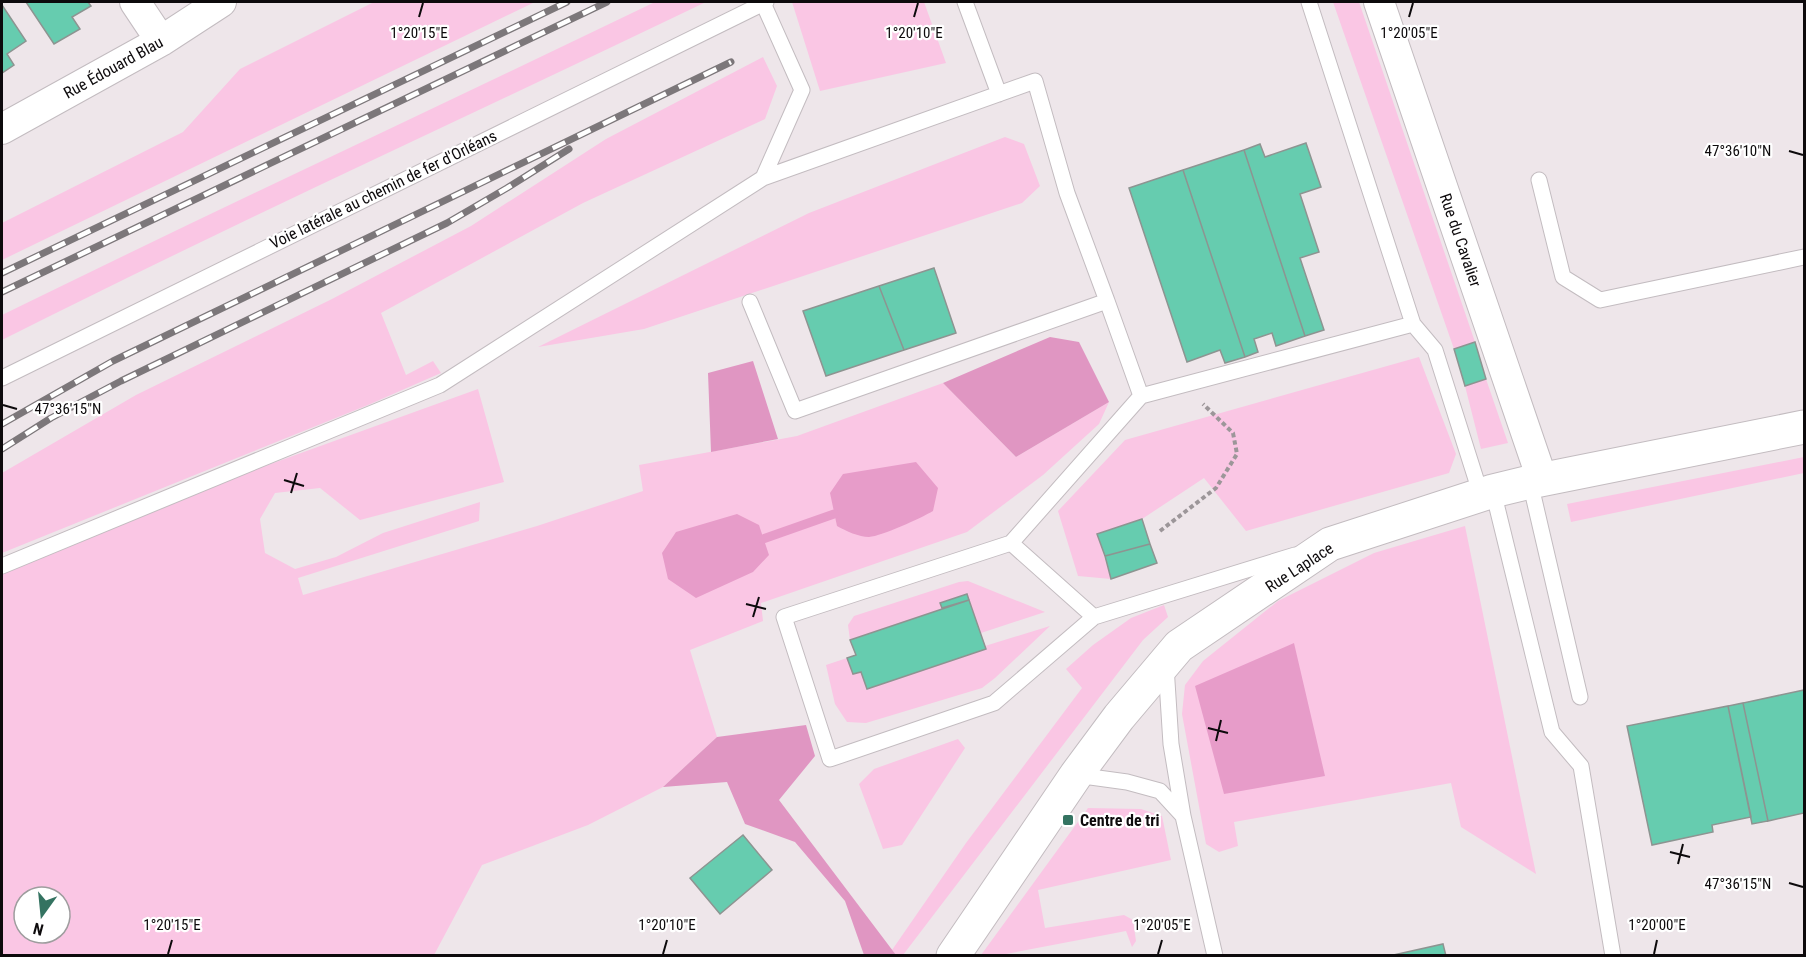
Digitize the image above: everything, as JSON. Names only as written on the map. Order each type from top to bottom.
[{"type":"street","points":[[135,2],[161,41]]},
{"type":"street","name":"Rue Édouard Blau","points":[[2,129],[161,41],[221,2]]},
{"type":"street","name":"Rue du Cavalier","points":[[1379,2],[1536,480]]},
{"type":"street","name":"Rue Laplace","points":[[953,956],[1076,775],[1119,717],[1179,646],[1329,544],[1487,493],[1536,480],[1804,427]]},
{"type":"lane","points":[[763,178],[802,90],[764,2]]},
{"type":"lane","name":"Voie latérale au chemin de fer d'Orléans","points":[[2,378],[764,2]]},
{"type":"lane","points":[[965,2],[999,94]]},
{"type":"lane","points":[[1309,2],[1413,324],[1435,350],[1487,493],[1552,732],[1581,766],[1613,956]]},
{"type":"lane","points":[[2,566],[440,385],[763,178],[1035,81],[1067,193],[1141,396]]},
{"type":"lane","points":[[1539,180],[1563,277],[1600,300],[1804,257]]},
{"type":"lane","points":[[750,302],[795,411],[1107,301]]},
{"type":"lane","points":[[1329,544],[1094,617],[994,703],[830,759],[784,617],[1011,543],[1141,396],[1413,324]]},
{"type":"lane","points":[[1536,480],[1580,697]]},
{"type":"lane","points":[[1011,543],[1094,617]]},
{"type":"lane","points":[[1166,663],[1171,744],[1183,816],[1215,956]]},
{"type":"lane","points":[[1076,775],[1127,782],[1160,791],[1183,816]]},
{"type":"path","points":[[1160,531],[1216,488],[1237,454],[1233,433],[1183,385]]},
{"type":"shaded area","points":[[374,2],[535,2],[2,260],[2,223],[183,132],[240,69]]},
{"type":"shaded area","points":[[655,2],[706,2],[265,211],[2,340],[2,315]]},
{"type":"shaded area","points":[[792,2],[924,2],[946,63],[820,91]]},
{"type":"shaded area","points":[[1333,2],[1359,2],[1475,342],[1454,349]]},
{"type":"shaded area","points":[[763,57],[777,86],[765,119],[583,203],[381,313],[406,375],[433,361],[441,373],[368,405],[2,553],[2,473],[136,395],[332,299],[471,226],[606,139]]},
{"type":"shaded area","points":[[1005,137],[1024,144],[1040,186],[1022,203],[644,329],[538,347],[809,213]]},
{"type":"shaded area","points":[[1050,337],[1079,342],[1109,402],[1016,457],[943,383]]},
{"type":"shaded area","points":[[1419,357],[1456,454],[1449,473],[1246,531],[1204,478],[1142,519],[1097,534],[1111,579],[1078,576],[1058,511],[1125,440]]},
{"type":"shaded area","points":[[753,361],[778,439],[711,452],[708,373]]},
{"type":"shaded area","points":[[1486,379],[1508,443],[1481,449],[1465,386]]},
{"type":"shaded area","points":[[943,383],[1016,457],[1109,402],[1099,424],[1043,475],[967,532],[761,603],[763,621],[690,650],[717,737],[663,787],[588,825],[482,865],[434,955],[2,956],[2,573],[215,484],[478,389],[504,482],[360,520],[320,488],[275,493],[260,519],[265,553],[295,569],[336,557],[383,533],[480,502],[479,521],[298,578],[303,595],[537,526],[643,491],[639,465],[797,436]]},
{"type":"shaded area","points":[[1804,457],[1804,473],[1571,522],[1567,504]]},
{"type":"shaded area","points":[[916,462],[938,488],[933,511],[892,530],[869,537],[848,532],[837,526],[830,493],[843,474]]},
{"type":"shaded area","points":[[737,514],[759,525],[769,555],[753,572],[696,598],[668,579],[662,553],[676,532]]},
{"type":"shaded area","points":[[1465,526],[1536,874],[1461,827],[1451,783],[1234,822],[1238,846],[1219,852],[1206,844],[1182,714],[1185,685],[1203,661],[1278,601],[1374,553]]},
{"type":"shaded area","points":[[968,581],[1045,612],[981,633],[967,594],[941,603],[942,609],[850,640],[848,625],[854,616]]},
{"type":"shaded area","points":[[1164,605],[1168,617],[1143,640],[903,955],[896,955],[892,950],[966,843],[1082,688],[1066,669],[1093,645],[1131,618]]},
{"type":"shaded area","points":[[1050,626],[982,688],[866,723],[847,722],[835,704],[826,665],[847,658],[853,674],[861,672],[867,689],[986,649],[985,646]]},
{"type":"shaded area","points":[[1294,643],[1325,776],[1224,794],[1195,686]]},
{"type":"shaded area","points":[[806,725],[815,756],[779,800],[896,955],[864,955],[845,901],[795,842],[745,824],[727,782],[663,787],[717,737]]},
{"type":"shaded area","points":[[958,739],[965,748],[902,845],[883,849],[859,784],[874,769]]},
{"type":"shaded area","points":[[1088,808],[1141,809],[1162,816],[1171,860],[1038,890],[1045,928],[1124,915],[1133,920],[1136,941],[1132,947],[1126,931],[1001,955],[981,955]]},
{"type":"building","points":[[26,2],[88,2],[91,6],[72,17],[80,29],[54,44]]},
{"type":"building","points":[[2,5],[26,41],[7,54],[14,65],[2,73]]},
{"type":"building","points":[[1306,143],[1321,187],[1300,194],[1319,252],[1300,258],[1324,330],[1305,336],[1244,150],[1260,144],[1265,157]]},
{"type":"building","points":[[1244,150],[1305,336],[1276,346],[1272,333],[1254,339],[1258,352],[1245,357],[1183,170]]},
{"type":"building","points":[[1183,170],[1245,357],[1225,363],[1220,350],[1187,362],[1129,188]]},
{"type":"building","points":[[934,268],[956,333],[904,350],[879,286]]},
{"type":"building","points":[[879,286],[904,350],[826,376],[803,311]]},
{"type":"building","points":[[1475,342],[1486,379],[1465,386],[1454,349]]},
{"type":"building","points":[[1142,519],[1150,544],[1105,556],[1097,534]]},
{"type":"building","points":[[1150,544],[1157,563],[1111,579],[1105,556]]},
{"type":"building","points":[[967,594],[969,600],[942,608],[940,603]]},
{"type":"building","points":[[969,600],[986,649],[867,689],[861,672],[853,674],[847,658],[856,655],[850,640]]},
{"type":"building","points":[[1804,690],[1804,813],[1768,821],[1743,703]]},
{"type":"building","points":[[1743,703],[1768,821],[1752,824],[1728,706]]},
{"type":"building","points":[[1728,706],[1751,817],[1712,825],[1713,832],[1652,845],[1627,726]]},
{"type":"building","points":[[743,835],[772,870],[720,914],[690,878]]},
{"type":"building","points":[[1443,944],[1446,956],[1389,956]]},
{"type":"waterway","points":[[763,539],[834,514]]},
{"type":"railway","points":[[2,273],[567,2]]},
{"type":"railway","points":[[2,292],[607,2]]},
{"type":"railway","points":[[2,424],[113,361],[731,62]]},
{"type":"railway","points":[[2,449],[51,418],[121,381],[447,223],[569,149]]},
{"type":"place","name":"Centre de tri","points":[[1068,820]]}]
